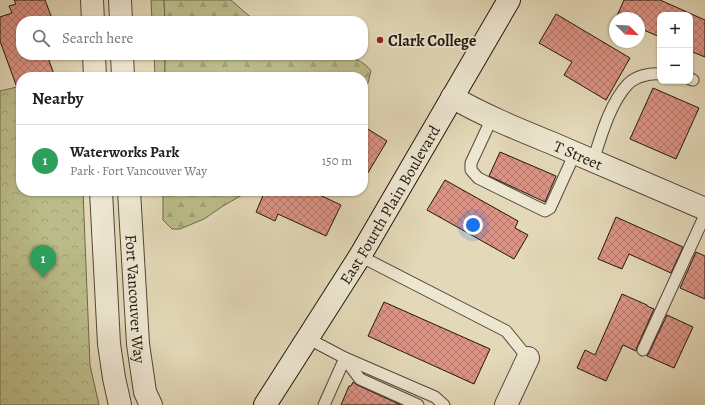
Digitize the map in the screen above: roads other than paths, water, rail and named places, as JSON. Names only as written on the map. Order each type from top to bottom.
[{"type":"street","points":[[92,0],[93,16]]},
{"type":"street","points":[[120,0],[121,16]]},
{"type":"street","name":"East Fourth Plain Boulevard","points":[[265,405],[360,256],[509,0]]},
{"type":"street","points":[[94,60],[95,72]]},
{"type":"street","points":[[122,60],[123,72]]},
{"type":"street","name":"T Street","points":[[452,97],[492,118],[705,209]]},
{"type":"street","name":"Fort Vancouver Way","points":[[101,196],[108,344],[120,405]]},
{"type":"street","name":"Fort Vancouver Way","points":[[129,196],[138,344],[145,392],[151,405]]},
{"type":"street","points":[[506,405],[528,358]]},
{"type":"lane","points":[[492,118],[471,163],[471,170],[478,178],[545,211],[550,208],[584,157],[618,98],[629,83],[642,76],[653,73],[657,74]]},
{"type":"lane","points":[[643,350],[705,216]]},
{"type":"lane","points":[[360,256],[506,330],[528,358]]},
{"type":"lane","points":[[307,338],[345,358],[435,397],[444,405]]},
{"type":"lane","points":[[324,405],[345,358]]},
{"type":"lane","points":[[345,358],[360,379],[418,405]]},
{"type":"place","name":"Clark College","points":[[380,40]]},
{"type":"place","name":"Waterworks Park","points":[[43,278]]}]
